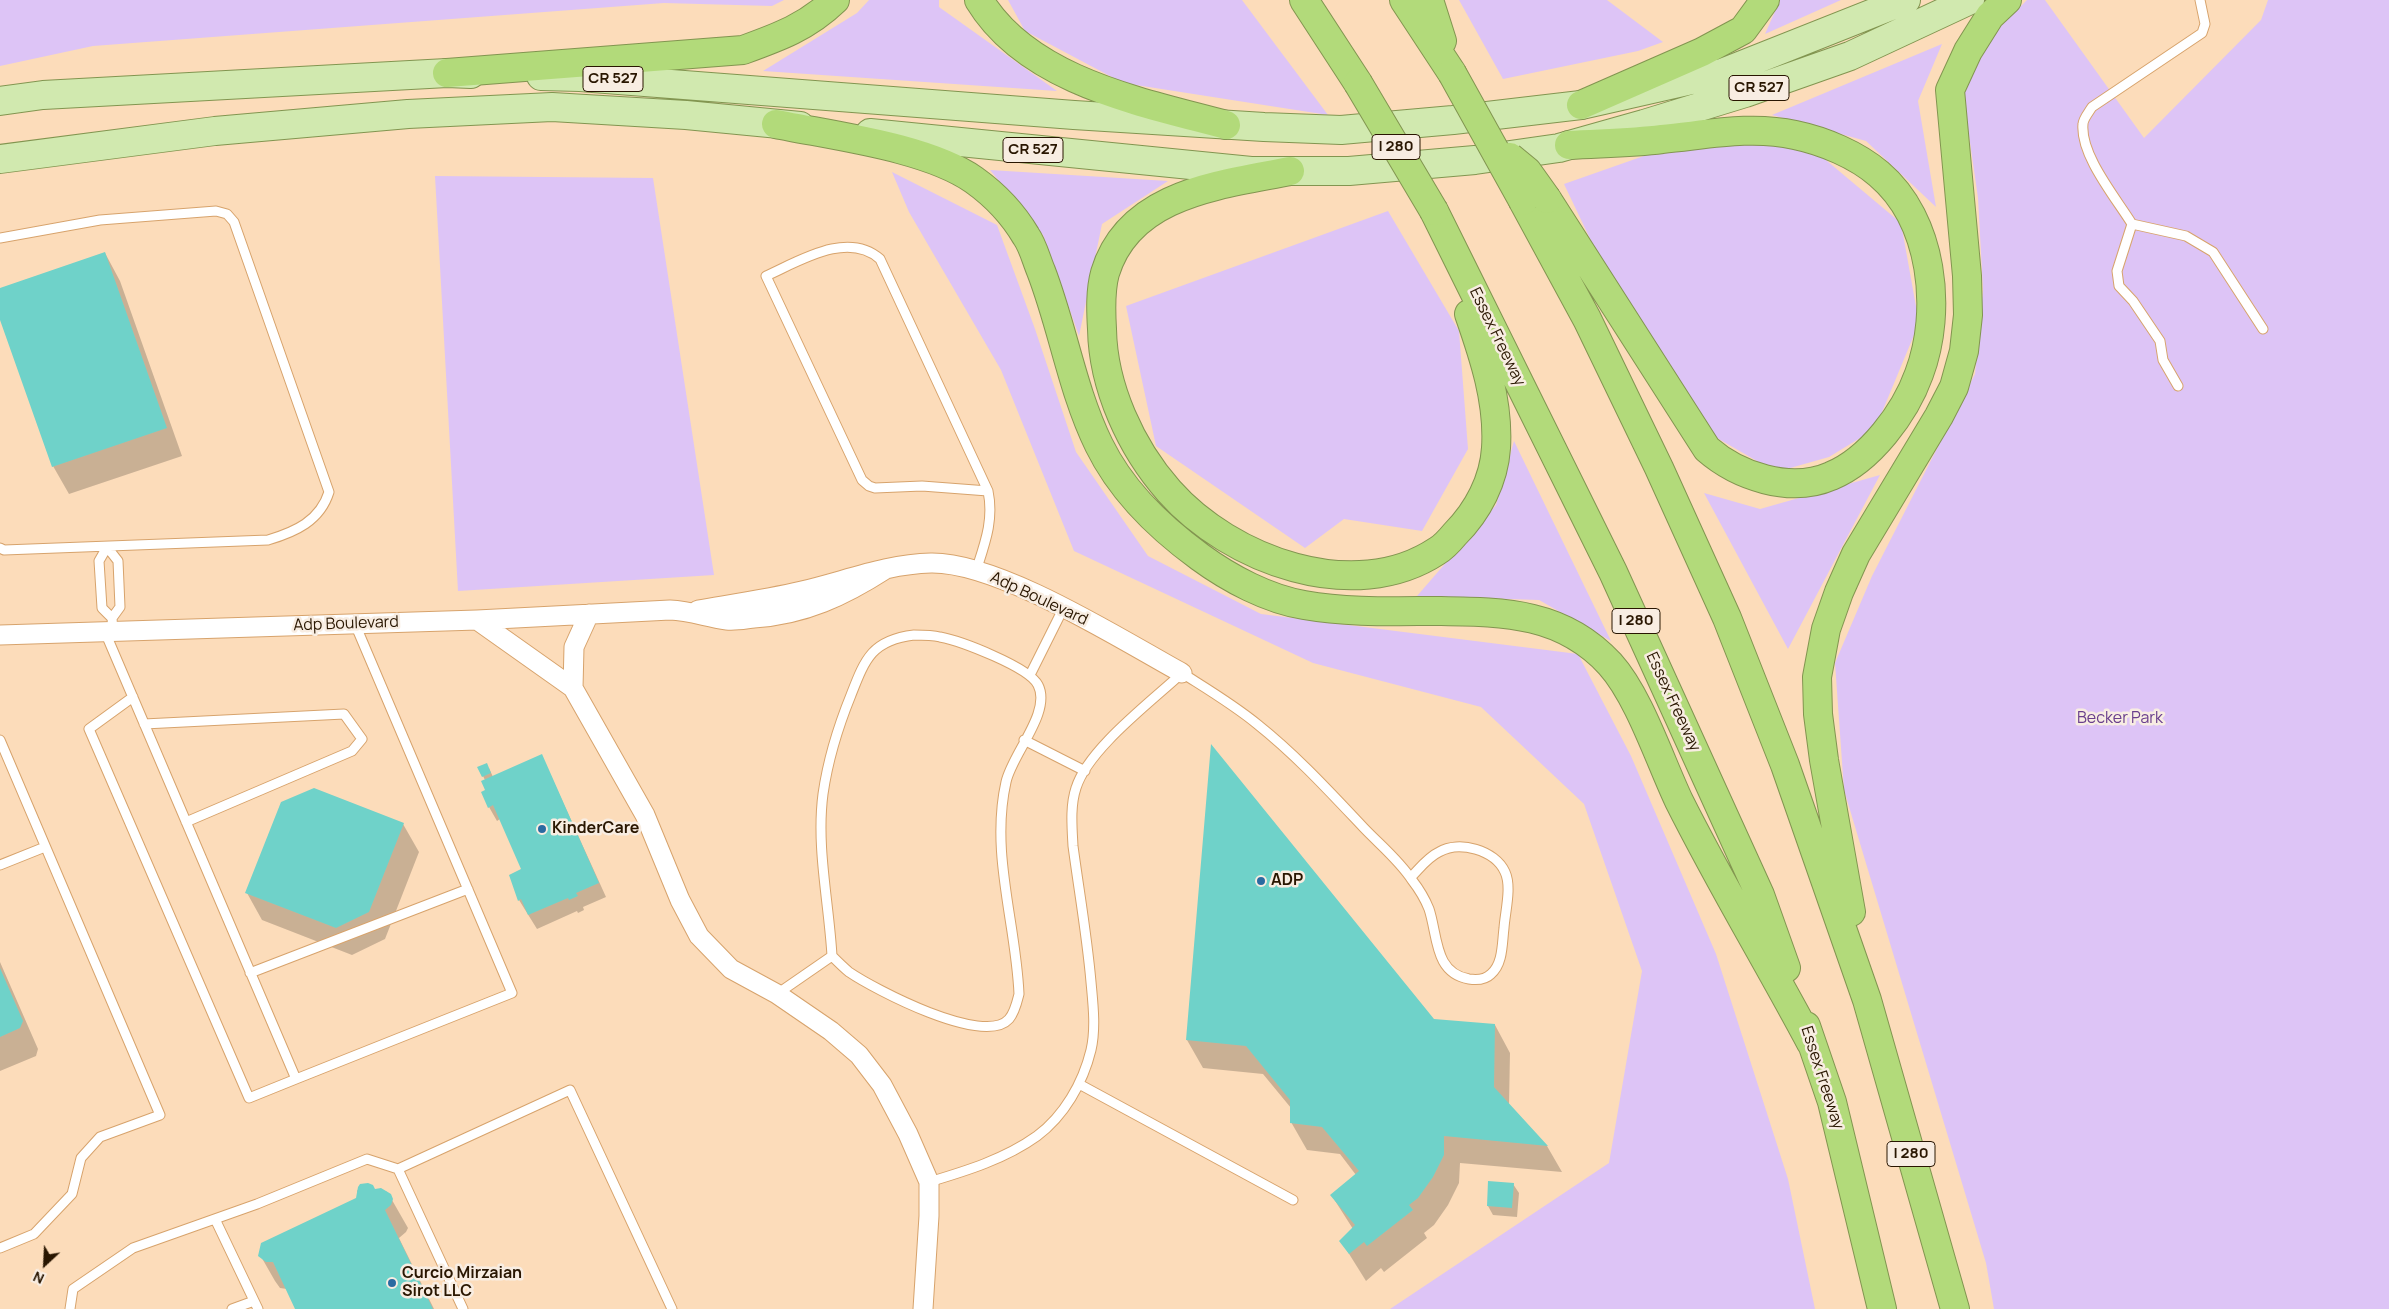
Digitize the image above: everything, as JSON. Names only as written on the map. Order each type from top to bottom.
[{"type":"highway","points":[[447,73],[743,50],[788,34],[819,15],[835,0]]},
{"type":"highway","points":[[979,0],[992,19],[1020,46],[1085,83],[1147,104],[1226,125]]},
{"type":"highway","points":[[1296,0],[1328,36]]},
{"type":"highway","name":"Essex Freeway","points":[[1304,0],[1358,83],[1434,211],[1613,572],[1760,895],[1832,1102],[1882,1309]]},
{"type":"highway","name":"I 280","points":[[1404,0],[1452,73],[1490,139],[1535,200],[1587,319],[1727,618],[1785,764],[1867,1000],[1955,1309]]},
{"type":"highway","points":[[1429,0],[1452,73]]},
{"type":"highway","points":[[1581,105],[1702,52],[1743,30],[1765,0]]},
{"type":"highway","points":[[1867,1000],[1824,760],[1818,714],[1818,677],[1826,629],[1839,592],[1856,554],[1939,416],[1954,387],[1964,351],[1968,315],[1950,90],[1968,51],[1986,23],[2008,0]]},
{"type":"highway","points":[[776,124],[935,160],[972,179],[1005,206],[1027,237],[1048,289],[1076,386],[1098,444],[1115,474],[1164,530],[1204,560],[1235,579],[1265,594],[1300,605],[1340,610],[1493,612],[1523,615],[1570,632],[1611,665],[1629,691],[1680,802],[1811,1043]]},
{"type":"highway","points":[[1535,200],[1707,449],[1721,462],[1744,473],[1766,480],[1786,483],[1830,477],[1849,467],[1873,445],[1909,397],[1920,372],[1928,335],[1931,298],[1929,276],[1913,218],[1880,175],[1845,153],[1819,142],[1795,134],[1765,131],[1732,131],[1661,140],[1569,145]]},
{"type":"highway","points":[[1290,171],[1215,186],[1166,202],[1143,216],[1120,242],[1105,274],[1101,307],[1102,347],[1124,422],[1144,459],[1170,492],[1197,518],[1234,541],[1280,563],[1312,572],[1349,576],[1383,573],[1411,565],[1438,550],[1464,525],[1482,499],[1492,474],[1496,448],[1495,406],[1480,346],[1434,211]]},
{"type":"main road","name":"CR 527","points":[[0,101],[43,95],[447,73],[580,77],[1226,125],[1341,130],[1453,120],[1581,105],[1722,73],[1906,0]]},
{"type":"main road","name":"CR 527","points":[[0,159],[215,131],[408,114],[552,107],[686,115],[1251,171],[1349,171],[1475,160],[1569,145],[1745,93],[1850,56],[1970,0]]},
{"type":"main road","points":[[0,116],[146,90]]},
{"type":"street","name":"Adp Boulevard","points":[[692,611],[709,598],[860,567],[886,569],[933,563],[976,571],[1020,588],[1182,673]]},
{"type":"street","name":"Adp Boulevard","points":[[0,635],[110,627],[355,624],[692,611],[728,620],[778,617],[812,608],[852,591],[886,569]]},
{"type":"street","points":[[573,688],[574,647],[589,614]]},
{"type":"street","points":[[477,620],[573,688],[645,815],[680,900],[699,936],[731,969],[777,994],[832,1031],[859,1055],[882,1085],[904,1126],[929,1182],[929,1216],[923,1309]]},
{"type":"lane","points":[[2200,0],[2205,24],[2202,33],[2092,108],[2082,122],[2085,143],[2091,159],[2132,224],[2186,236],[2213,252],[2263,329]]},
{"type":"lane","points":[[0,238],[100,220],[216,211],[227,214],[234,222],[329,492],[326,502],[313,518],[292,532],[268,540],[107,547],[4,550],[0,548]]},
{"type":"lane","points":[[2132,224],[2117,271],[2119,286],[2133,301],[2160,341],[2163,360],[2178,386]]},
{"type":"lane","points":[[976,571],[990,524],[991,507],[988,491],[880,259],[864,250],[834,248],[766,276],[862,480],[875,488],[922,486],[988,491]]},
{"type":"lane","points":[[107,547],[118,561],[120,607],[110,627]]},
{"type":"lane","points":[[107,547],[100,561],[102,608],[133,697],[296,1079]]},
{"type":"lane","points":[[1030,675],[1063,609]]},
{"type":"lane","points":[[133,697],[89,729],[248,1098],[512,993],[355,624]]},
{"type":"lane","points":[[914,635],[938,636],[982,650],[1030,675],[1037,684],[1041,694],[1039,714],[1024,740],[1006,780],[1001,808],[1000,843],[1018,977],[1016,1006],[1009,1019],[1001,1024],[988,1027],[945,1018],[889,995],[848,971],[832,956],[821,827],[823,795],[829,756],[840,720],[870,654],[882,644],[896,637],[914,635]]},
{"type":"lane","points":[[929,1182],[969,1170],[1010,1152],[1038,1135],[1060,1113],[1079,1084],[1091,1049],[1094,1014],[1072,818],[1076,788],[1098,751],[1182,673],[1257,723],[1295,757],[1410,877],[1428,908],[1441,959],[1446,967],[1462,977],[1482,979],[1489,976],[1496,968],[1502,945],[1507,889],[1506,873],[1500,865],[1492,857],[1477,850],[1449,848],[1438,852],[1410,877]]},
{"type":"lane","points":[[144,724],[344,714],[362,739],[352,751],[186,822]]},
{"type":"lane","points":[[0,740],[160,1115],[100,1137],[81,1158],[72,1194],[34,1234],[0,1248]]},
{"type":"lane","points":[[1024,740],[1085,771]]},
{"type":"lane","points":[[0,865],[45,847]]},
{"type":"lane","points":[[250,973],[468,889]]},
{"type":"lane","points":[[777,994],[832,956]]},
{"type":"lane","points":[[1079,1084],[1293,1200]]},
{"type":"lane","points":[[70,1309],[73,1289],[133,1248],[367,1159],[398,1169],[570,1090],[672,1309]]},
{"type":"lane","points":[[398,1169],[464,1309]]},
{"type":"lane","points":[[215,1218],[256,1305],[232,1309]]},
{"type":"green space","points":[[0,0],[784,0],[772,6],[664,3],[93,46],[0,66]]},
{"type":"green space","points":[[869,0],[939,0],[939,7],[1057,91],[763,71],[857,13]]},
{"type":"green space","points":[[1008,0],[1242,0],[1328,115],[1123,83],[1025,31]]},
{"type":"green space","points":[[1459,0],[1607,0],[1663,42],[1638,51],[1503,79]]},
{"type":"green space","points":[[1780,0],[1841,0],[1765,34]]},
{"type":"green space","name":"Becker Park","points":[[2027,0],[2045,0],[2144,138],[2261,20],[2268,0],[2389,0],[2389,1309],[1994,1309],[1986,1263],[1844,790],[1835,663],[1872,576],[1975,374],[1983,290],[1978,198],[1962,87],[1980,47]]},
{"type":"green space","points":[[1942,44],[1918,101],[1936,207],[1866,141],[1772,115]]},
{"type":"green space","points":[[1770,142],[1814,150],[1901,223],[1919,323],[1875,429],[1829,457],[1776,472],[1717,438],[1613,287],[1564,184],[1658,151]]},
{"type":"green space","points":[[990,170],[1168,181],[1102,224],[1079,336],[1043,235]]},
{"type":"green space","points":[[892,172],[997,225],[1035,329],[1076,452],[1148,556],[1261,614],[1578,654],[1631,756],[1716,954],[1788,1179],[1815,1309],[1390,1309],[1609,1163],[1642,971],[1584,804],[1481,707],[1313,663],[1074,551],[1001,370],[909,212]]},
{"type":"green space","points":[[435,176],[653,178],[714,575],[458,591]]},
{"type":"green space","points":[[1388,211],[1459,331],[1468,449],[1422,531],[1344,519],[1305,548],[1156,446],[1126,306]]},
{"type":"green space","points":[[1514,441],[1611,641],[1539,600],[1417,596],[1496,505]]},
{"type":"green space","points":[[1880,475],[1788,649],[1704,493],[1760,509]]},
{"type":"building","points":[[105,252],[167,428],[52,467],[0,320],[0,288]]},
{"type":"building","name":"ADP","points":[[1211,744],[1434,1019],[1495,1024],[1494,1087],[1548,1146],[1444,1136],[1444,1155],[1433,1177],[1418,1198],[1409,1205],[1413,1210],[1367,1246],[1364,1242],[1349,1254],[1339,1241],[1355,1225],[1330,1195],[1359,1171],[1322,1127],[1290,1123],[1290,1100],[1246,1046],[1186,1040]]},
{"type":"building","points":[[542,754],[599,883],[576,893],[578,896],[569,900],[568,898],[528,915],[521,899],[518,901],[509,875],[521,869],[493,805],[488,808],[481,792],[485,790],[481,781]]},
{"type":"building","points":[[487,763],[491,773],[482,777],[477,767]]},
{"type":"building","points":[[314,788],[404,823],[369,912],[336,928],[245,893],[281,802]]},
{"type":"building","points":[[0,968],[23,1021],[20,1028],[0,1037]]},
{"type":"building","points":[[1488,1181],[1514,1183],[1512,1208],[1487,1206]]},
{"type":"building","points":[[368,1183],[373,1185],[375,1189],[381,1188],[391,1194],[393,1199],[391,1205],[385,1210],[433,1309],[295,1309],[273,1262],[266,1262],[258,1256],[261,1243],[356,1198],[360,1184]]},
{"type":"place","name":"KinderCare","points":[[542,829]]},
{"type":"place","name":"ADP","points":[[1261,881]]},
{"type":"place","name":"Curcio Mirzaian Sirot LLC","points":[[392,1283]]}]
